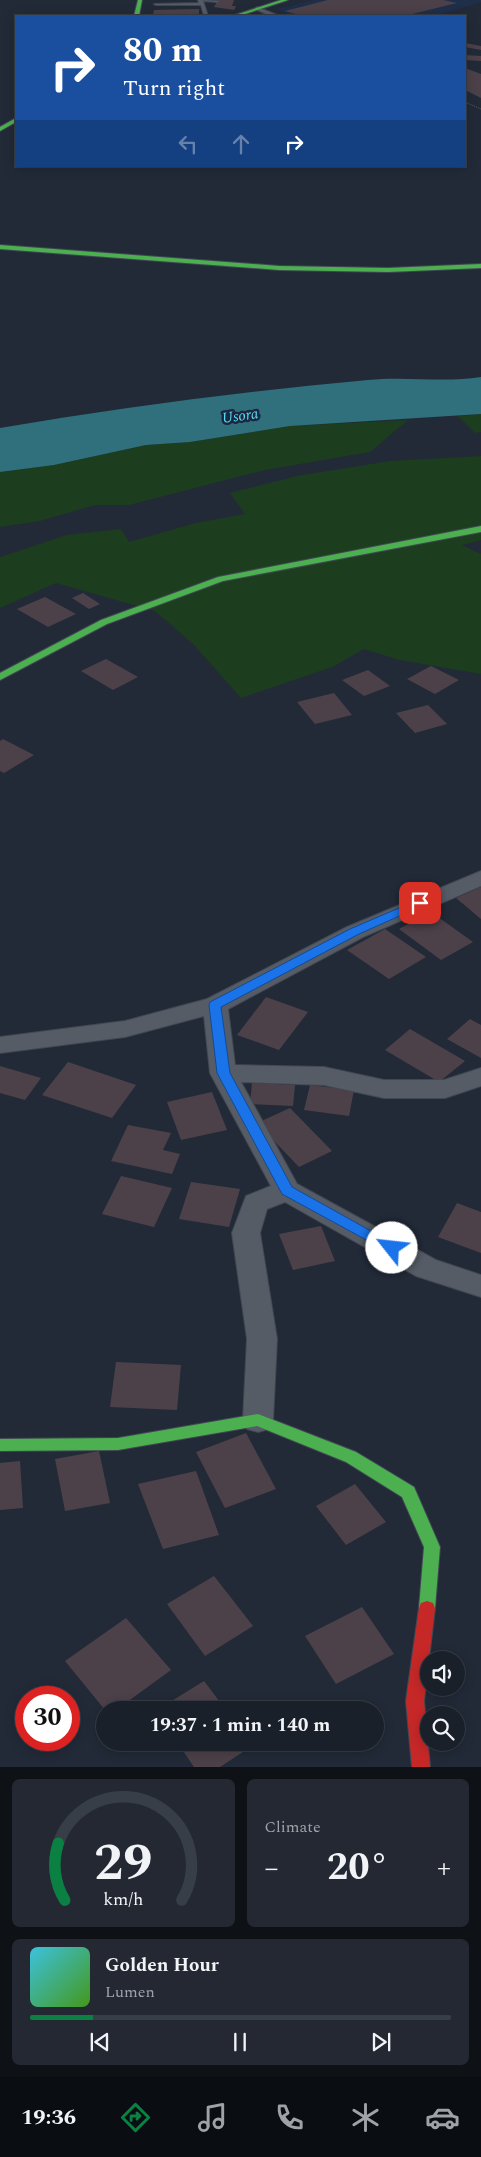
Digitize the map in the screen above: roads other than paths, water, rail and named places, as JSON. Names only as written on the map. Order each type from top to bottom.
[{"type":"street","points":[[136,15],[140,0]]},
{"type":"street","points":[[239,15],[256,4],[286,0]]},
{"type":"street","points":[[0,130],[15,121]]},
{"type":"street","points":[[0,247],[278,268],[388,270],[481,266]]},
{"type":"street","points":[[0,676],[104,622],[221,579],[481,529]]},
{"type":"street","points":[[0,1045],[125,1029],[215,1005],[354,932],[481,878]]},
{"type":"street","points":[[215,1005],[223,1073],[287,1191],[426,1268],[481,1286]]},
{"type":"street","points":[[223,1073],[324,1076],[384,1089],[445,1089],[481,1077]]},
{"type":"street","points":[[258,1420],[262,1339],[246,1233],[256,1203],[287,1191]]},
{"type":"street","points":[[0,1444],[118,1444],[258,1420],[351,1457],[408,1492],[432,1547],[428,1601],[416,1701],[421,1767]]},
{"type":"lane","points":[[203,1],[206,15]]},
{"type":"lane","points":[[150,2],[217,1]]},
{"type":"lane","points":[[150,2],[166,14]]},
{"type":"lane","points":[[234,2],[256,4],[273,15]]},
{"type":"water","name":"Usora","points":[[481,377],[481,414],[290,426],[190,442],[146,445],[54,465],[0,472],[0,428],[138,406],[322,384],[382,379],[467,379]]}]
